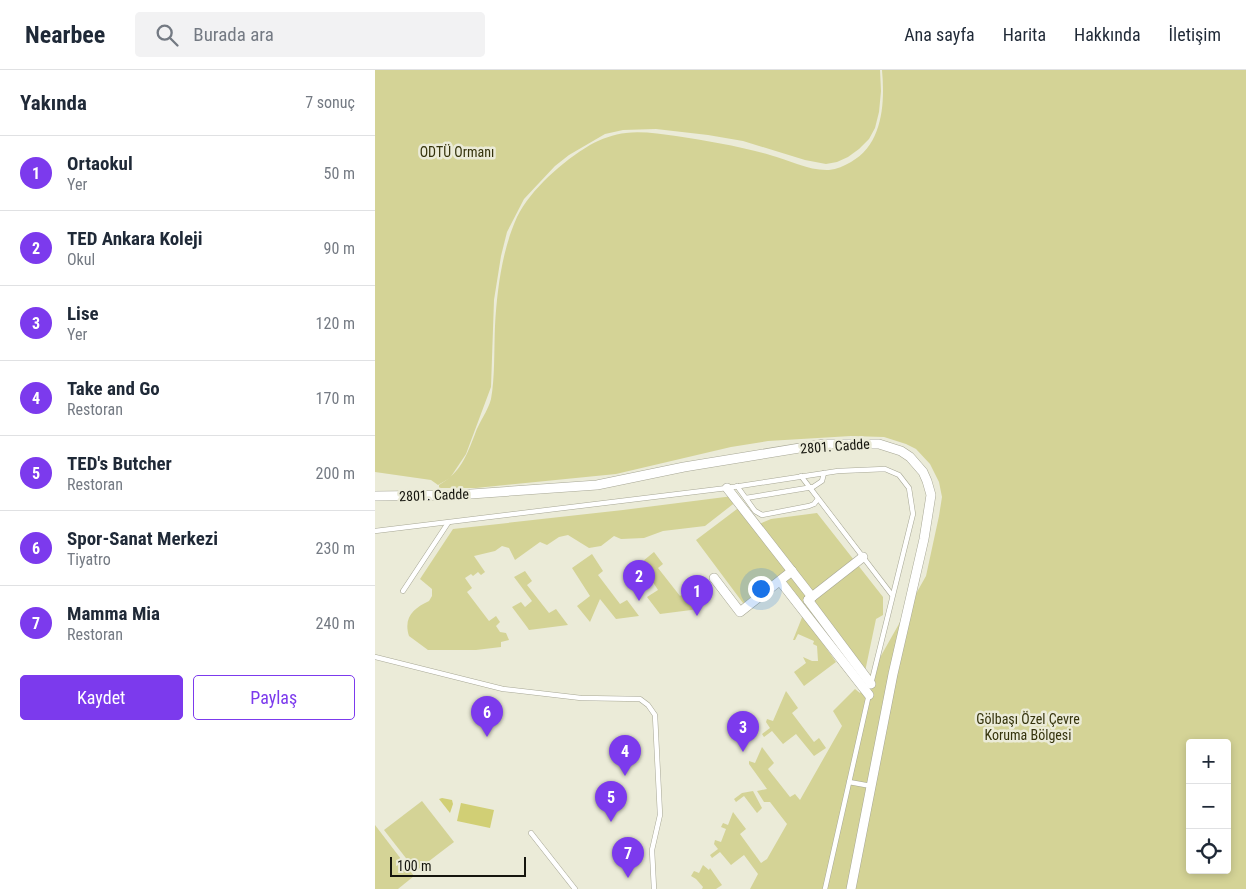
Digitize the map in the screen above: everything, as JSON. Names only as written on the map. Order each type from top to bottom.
[{"type":"street","name":"2801. Cadde","points":[[375,496],[457,495],[597,485],[684,467],[824,444],[879,444],[901,451],[917,463],[927,481],[931,495],[924,539],[895,666],[851,889]]},
{"type":"street","points":[[727,488],[792,572],[806,601],[869,695]]},
{"type":"street","points":[[806,601],[863,557]]},
{"type":"street","points":[[714,578],[740,612],[792,572]]},
{"type":"street","points":[[780,581],[806,601],[871,684]]},
{"type":"lane","points":[[375,531],[727,488],[825,473],[885,469],[899,476],[909,488],[913,514],[892,594],[825,889]]},
{"type":"lane","points":[[746,498],[809,488],[822,482],[825,473]]},
{"type":"lane","points":[[801,476],[892,594]]},
{"type":"lane","points":[[737,486],[758,514],[762,515],[809,506],[818,499]]},
{"type":"lane","points":[[403,591],[448,522]]},
{"type":"lane","points":[[375,657],[503,689],[581,698],[640,699],[648,704],[655,715],[660,816],[652,850],[654,889]]},
{"type":"lane","points":[[849,782],[871,786]]},
{"type":"lane","points":[[531,833],[575,889]]},
{"type":"green space","name":"ODTÜ Ormanı","points":[[375,70],[880,70],[881,91],[875,128],[869,139],[848,157],[837,162],[826,164],[805,160],[743,141],[656,129],[623,130],[605,134],[569,155],[555,166],[524,199],[507,232],[494,300],[491,387],[466,454],[450,478],[438,485],[431,480],[375,472]]},
{"type":"green space","name":"Gölbaşı Özel Çevre Koruma Bölgesi","points":[[882,70],[1246,70],[1246,889],[750,889],[758,874],[744,855],[731,865],[720,852],[712,858],[710,855],[718,849],[714,844],[715,840],[721,842],[726,829],[721,827],[723,823],[728,825],[733,812],[746,829],[740,834],[761,863],[767,859],[787,824],[770,802],[764,802],[757,791],[767,789],[749,764],[749,761],[755,763],[762,747],[774,763],[768,769],[790,797],[795,794],[800,800],[842,726],[833,711],[855,689],[860,693],[926,576],[942,497],[939,482],[930,464],[916,449],[906,444],[884,437],[851,436],[768,441],[731,447],[616,474],[476,488],[439,488],[439,485],[453,475],[462,463],[490,403],[493,382],[497,298],[504,256],[512,230],[517,217],[531,196],[559,167],[590,145],[612,136],[632,132],[676,136],[735,146],[814,169],[835,169],[851,162],[870,145],[880,122],[883,96]]},
{"type":"green space","points":[[733,496],[737,501],[705,526],[663,531],[644,538],[621,539],[614,536],[601,546],[589,548],[568,535],[559,537],[547,545],[540,542],[515,560],[509,548],[502,546],[495,551],[474,556],[485,572],[481,575],[478,572],[473,576],[471,574],[465,578],[472,588],[467,592],[489,621],[496,616],[500,622],[496,626],[500,632],[506,633],[509,640],[501,642],[501,647],[476,650],[428,650],[409,636],[407,624],[411,614],[429,601],[432,596],[432,589],[420,579],[453,529]]},
{"type":"green space","points":[[741,506],[757,525],[771,519],[817,513],[883,597],[883,615],[876,619],[862,686],[780,581],[746,607],[696,540]]},
{"type":"green space","points":[[654,552],[663,564],[658,568],[680,596],[687,592],[699,609],[660,614],[647,597],[658,590],[643,567],[643,561]]},
{"type":"green space","points":[[592,554],[603,571],[598,575],[620,604],[627,600],[639,616],[616,619],[600,599],[590,622],[577,606],[590,596],[572,568]]},
{"type":"green space","points":[[525,571],[532,581],[527,585],[549,613],[556,609],[568,625],[529,630],[512,607],[521,602],[525,607],[532,601],[514,577]]},
{"type":"green space","points":[[803,615],[836,662],[804,686],[794,672],[806,663],[803,657],[812,661],[818,661],[817,646],[813,644],[814,641],[798,634],[795,640],[793,640]]},
{"type":"green space","points":[[786,691],[798,708],[792,713],[814,742],[819,738],[826,748],[814,756],[796,734],[783,744],[772,731],[764,737],[762,734],[770,728],[766,722],[767,719],[773,721]]},
{"type":"green space","points":[[753,791],[762,808],[757,813],[744,796],[736,802],[734,799],[742,793]]},
{"type":"green space","points":[[422,801],[454,842],[416,871],[384,830]]},
{"type":"green space","points":[[375,825],[414,876],[398,889],[375,889]]},
{"type":"green space","points":[[703,865],[709,870],[710,868],[722,885],[716,889],[702,889],[703,887],[691,876],[694,871],[699,873]]},
{"type":"shaded area","points":[[439,799],[452,800],[453,804],[450,813]]},
{"type":"shaded area","points":[[461,803],[494,810],[490,828],[457,821]]},
{"type":"place","name":"TED Ankara Koleji","points":[[639,601]]},
{"type":"place","name":"Ortaokul","points":[[697,616]]},
{"type":"place","name":"Spor-Sanat Merkezi","points":[[487,737]]},
{"type":"place","name":"Lise","points":[[743,752]]},
{"type":"place","name":"Take and Go","points":[[625,776]]},
{"type":"place","name":"TED's Butcher","points":[[611,822]]},
{"type":"place","name":"Mamma Mia","points":[[628,878]]}]
